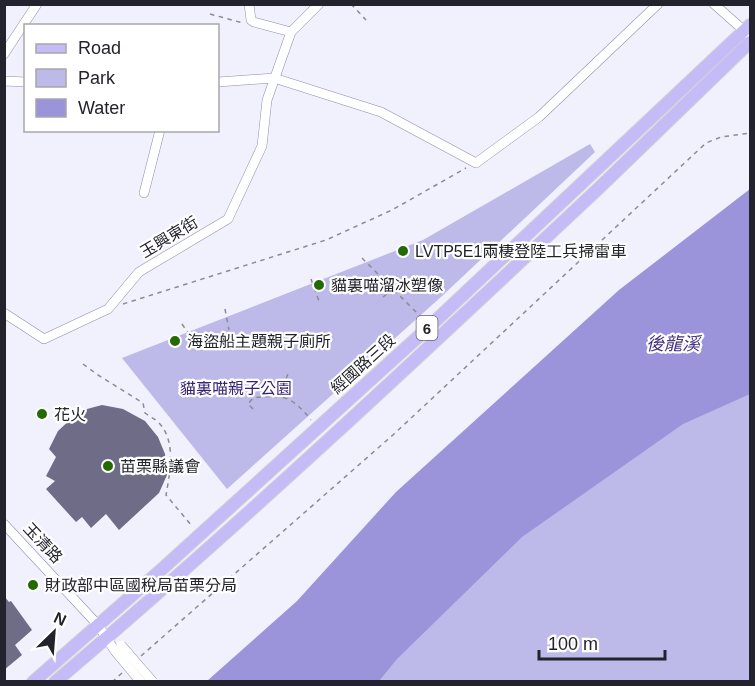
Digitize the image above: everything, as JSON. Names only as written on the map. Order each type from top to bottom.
[{"type":"main road","name":"經國路三段","points":[[98,625],[430,326],[749,31]]},
{"type":"main road","name":"經國路三段","points":[[107,637],[266,498],[398,376],[750,42]]},
{"type":"main road","name":"6","points":[[33,681],[98,625]]},
{"type":"main road","name":"6","points":[[55,681],[107,637]]},
{"type":"street","points":[[249,4],[251,20],[291,32]]},
{"type":"street","name":"玉興東街","points":[[4,313],[44,339],[108,309],[139,272],[228,219],[262,146],[267,100],[291,32],[319,4]]},
{"type":"street","points":[[219,82],[274,78],[381,112],[476,163],[539,117],[658,4]]},
{"type":"street","points":[[714,4],[749,31]]},
{"type":"street","points":[[4,54],[35,5]]},
{"type":"street","points":[[4,81],[24,82]]},
{"type":"street","points":[[144,193],[159,132]]},
{"type":"street","name":"玉清路","points":[[4,524],[118,648]]},
{"type":"street","points":[[118,648],[141,681]]},
{"type":"street","points":[[118,648],[153,681]]},
{"type":"path","points":[[351,4],[366,20]]},
{"type":"path","points":[[210,14],[250,25],[254,22]]},
{"type":"path","points":[[139,658],[394,434],[706,143],[721,137],[750,133]]},
{"type":"path","points":[[108,309],[326,240],[392,210],[476,163]]},
{"type":"path","points":[[362,258],[423,319]]},
{"type":"path","points":[[311,279],[319,302]]},
{"type":"path","points":[[383,297],[393,289]]},
{"type":"path","points":[[225,309],[229,330]]},
{"type":"path","points":[[182,324],[193,340]]},
{"type":"path","points":[[83,364],[143,404],[145,413],[155,419],[165,431],[170,447],[166,495],[193,528]]},
{"type":"path","points":[[278,396],[288,374]]},
{"type":"path","points":[[253,409],[248,404],[253,398],[278,396],[298,404],[311,421]]},
{"type":"path","points":[[112,681],[121,674]]},
{"type":"green space","name":"貓裏喵親子公園","points":[[590,144],[595,152],[442,296],[227,489],[122,358],[423,240]]},
{"type":"green space","points":[[750,271],[750,681],[334,682]]},
{"type":"water","name":"後龍溪","points":[[750,189],[750,394],[683,424],[522,537],[397,659],[379,681],[207,681],[297,601],[396,492],[619,290]]},
{"type":"building","name":"苗栗縣議會","points":[[102,405],[123,409],[145,421],[158,437],[165,454],[167,475],[159,493],[119,530],[106,514],[91,528],[82,517],[76,522],[46,489],[55,481],[46,476],[56,457],[49,449],[58,431],[72,418],[87,409]]},
{"type":"building","points":[[4,596],[9,602],[11,601],[32,630],[15,645],[22,655],[4,670]]},
{"type":"place","name":"LVTP5E1兩棲登陸工兵掃雷車","points":[[403,251]]},
{"type":"place","name":"貓裏喵溜冰塑像","points":[[319,285]]},
{"type":"place","name":"海盜船主題親子廁所","points":[[175,341]]},
{"type":"place","name":"花火","points":[[42,414]]},
{"type":"place","name":"苗栗縣議會","points":[[108,466]]},
{"type":"place","name":"財政部中區國稅局苗栗分局","points":[[33,585]]}]
